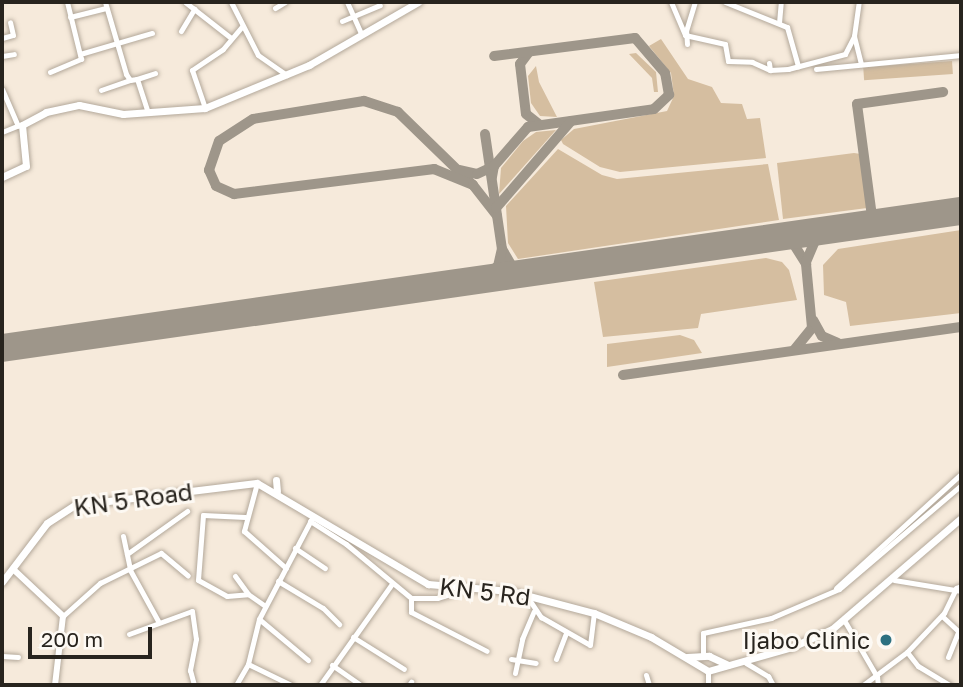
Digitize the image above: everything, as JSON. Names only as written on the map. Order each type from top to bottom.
[{"type":"main road","points":[[2,177],[18,172],[27,159],[20,125],[68,106],[113,114],[205,108],[287,75],[418,2]]},
{"type":"main road","points":[[276,480],[277,491]]},
{"type":"main road","name":"KN 5 Rd","points":[[257,483],[277,491],[312,518],[361,542],[428,584],[526,595],[594,613],[687,657],[706,670]]},
{"type":"main road","name":"KN 5 Road","points":[[2,582],[47,523],[75,505],[257,483]]},
{"type":"main road","points":[[706,670],[746,663],[807,642],[844,620],[894,580],[961,518]]},
{"type":"main road","name":"KN 5 Rd","points":[[687,657],[703,657],[736,665]]},
{"type":"main road","points":[[703,657],[706,670]]},
{"type":"main road","points":[[706,670],[712,659]]},
{"type":"street","points":[[50,72],[80,62],[66,2]]},
{"type":"street","points":[[185,2],[231,38]]},
{"type":"street","points":[[231,2],[258,55],[287,75]]},
{"type":"street","points":[[275,8],[285,2]]},
{"type":"street","points":[[347,2],[361,33]]},
{"type":"street","points":[[671,2],[687,44]]},
{"type":"street","points":[[685,35],[695,2]]},
{"type":"street","points":[[725,2],[788,28],[798,66]]},
{"type":"street","points":[[779,23],[781,2]]},
{"type":"street","points":[[685,35],[726,44],[728,61],[798,66],[845,54],[854,36],[859,2]]},
{"type":"street","points":[[70,17],[106,5],[116,43],[148,112]]},
{"type":"street","points":[[342,21],[380,5]]},
{"type":"street","points":[[181,31],[194,9]]},
{"type":"street","points":[[2,38],[13,34],[10,22]]},
{"type":"street","points":[[205,108],[192,70],[242,26]]},
{"type":"street","points":[[80,54],[152,33]]},
{"type":"street","points":[[854,36],[860,64]]},
{"type":"street","points":[[2,56],[14,54]]},
{"type":"street","points":[[816,69],[961,55]]},
{"type":"street","points":[[100,90],[155,73]]},
{"type":"street","points":[[2,89],[20,125],[2,132]]},
{"type":"street","points":[[822,597],[961,474]]},
{"type":"street","points":[[257,483],[245,517],[245,534],[285,568]]},
{"type":"street","points":[[703,657],[703,633],[771,618],[822,597],[858,578],[961,485]]},
{"type":"street","points":[[127,554],[187,511]]},
{"type":"street","points":[[245,517],[203,515],[197,578],[227,596],[248,594]]},
{"type":"street","points":[[236,685],[248,664],[259,619],[312,518],[355,552],[391,586],[411,597],[436,598],[464,590]]},
{"type":"street","points":[[123,536],[130,570],[158,621]]},
{"type":"street","points":[[355,552],[361,542]]},
{"type":"street","points":[[295,548],[325,568]]},
{"type":"street","points":[[55,685],[63,616],[100,583],[163,554],[188,576]]},
{"type":"street","points":[[13,569],[63,616]]},
{"type":"street","points":[[235,576],[248,594],[265,606]]},
{"type":"street","points":[[863,685],[907,652],[942,616],[959,588],[894,580]]},
{"type":"street","points":[[278,581],[323,608],[339,624]]},
{"type":"street","points":[[320,685],[391,586]]},
{"type":"street","points":[[526,595],[534,611],[566,633],[590,645],[594,613]]},
{"type":"street","points":[[411,597],[411,612],[487,651]]},
{"type":"street","points":[[128,634],[192,611],[196,639],[190,670],[194,685]]},
{"type":"street","points":[[515,673],[514,660],[534,611]]},
{"type":"street","points":[[942,616],[960,633],[948,657]]},
{"type":"street","points":[[259,619],[308,660]]},
{"type":"street","points":[[844,620],[877,677],[878,685]]},
{"type":"street","points":[[556,659],[566,633]]},
{"type":"street","points":[[353,636],[404,669]]},
{"type":"street","points":[[907,652],[918,666],[950,685]]},
{"type":"street","points":[[2,656],[18,657]]},
{"type":"street","points":[[514,660],[536,663]]},
{"type":"street","points":[[746,663],[768,676],[773,685]]},
{"type":"street","points":[[248,664],[290,685]]},
{"type":"street","points":[[332,665],[361,685]]},
{"type":"street","points":[[706,670],[708,685]]},
{"type":"street","points":[[646,675],[649,685]]},
{"type":"shaded area","points":[[661,39],[688,79],[712,87],[721,103],[742,104],[747,119],[760,118],[766,158],[620,172],[600,167],[563,144],[561,140],[574,129],[667,111],[674,96],[671,73],[649,46]]},
{"type":"shaded area","points":[[636,53],[656,72],[658,92],[654,92],[652,78],[629,54]]},
{"type":"shaded area","points":[[952,61],[953,74],[864,80],[863,67]]},
{"type":"shaded area","points":[[536,66],[539,82],[557,117],[540,116],[531,103],[528,76]]},
{"type":"shaded area","points":[[556,130],[499,194],[501,168],[523,141],[536,132]]},
{"type":"shaded area","points":[[558,149],[602,175],[617,179],[768,164],[779,220],[518,259],[508,243],[506,206]]},
{"type":"shaded area","points":[[861,154],[867,208],[783,219],[777,163]]},
{"type":"shaded area","points":[[961,230],[961,313],[850,326],[846,302],[824,295],[823,265],[838,249]]},
{"type":"shaded area","points":[[766,258],[782,262],[789,270],[797,300],[701,314],[698,328],[603,337],[594,282]]},
{"type":"shaded area","points":[[680,335],[694,340],[702,353],[607,367],[607,344]]},
{"type":"taxiway","points":[[492,177],[494,166],[528,127],[654,109],[669,95],[665,73],[635,38],[494,56]]},
{"type":"taxiway","points":[[529,52],[520,64],[526,114],[540,125]]},
{"type":"taxiway","points":[[873,224],[857,104],[943,92]]},
{"type":"taxiway","points":[[473,185],[398,112],[364,101],[253,119],[219,141],[209,170],[216,186],[234,194],[434,169],[473,185],[497,216]]},
{"type":"taxiway","points":[[496,208],[571,121]]},
{"type":"taxiway","points":[[485,134],[502,249],[512,266],[529,273]]},
{"type":"taxiway","points":[[460,170],[477,174],[494,166]]},
{"type":"taxiway","points":[[806,262],[816,239],[834,229]]},
{"type":"taxiway","points":[[772,238],[793,243],[806,264],[812,328],[794,350]]},
{"type":"taxiway","points":[[478,280],[498,266],[502,249]]},
{"type":"taxiway","points":[[813,320],[822,336],[838,343]]},
{"type":"taxiway","points":[[623,375],[961,327]]},
{"type":"runway","points":[[2,348],[961,211]]},
{"type":"place","name":"Ijabo Clinic","points":[[886,640]]}]
